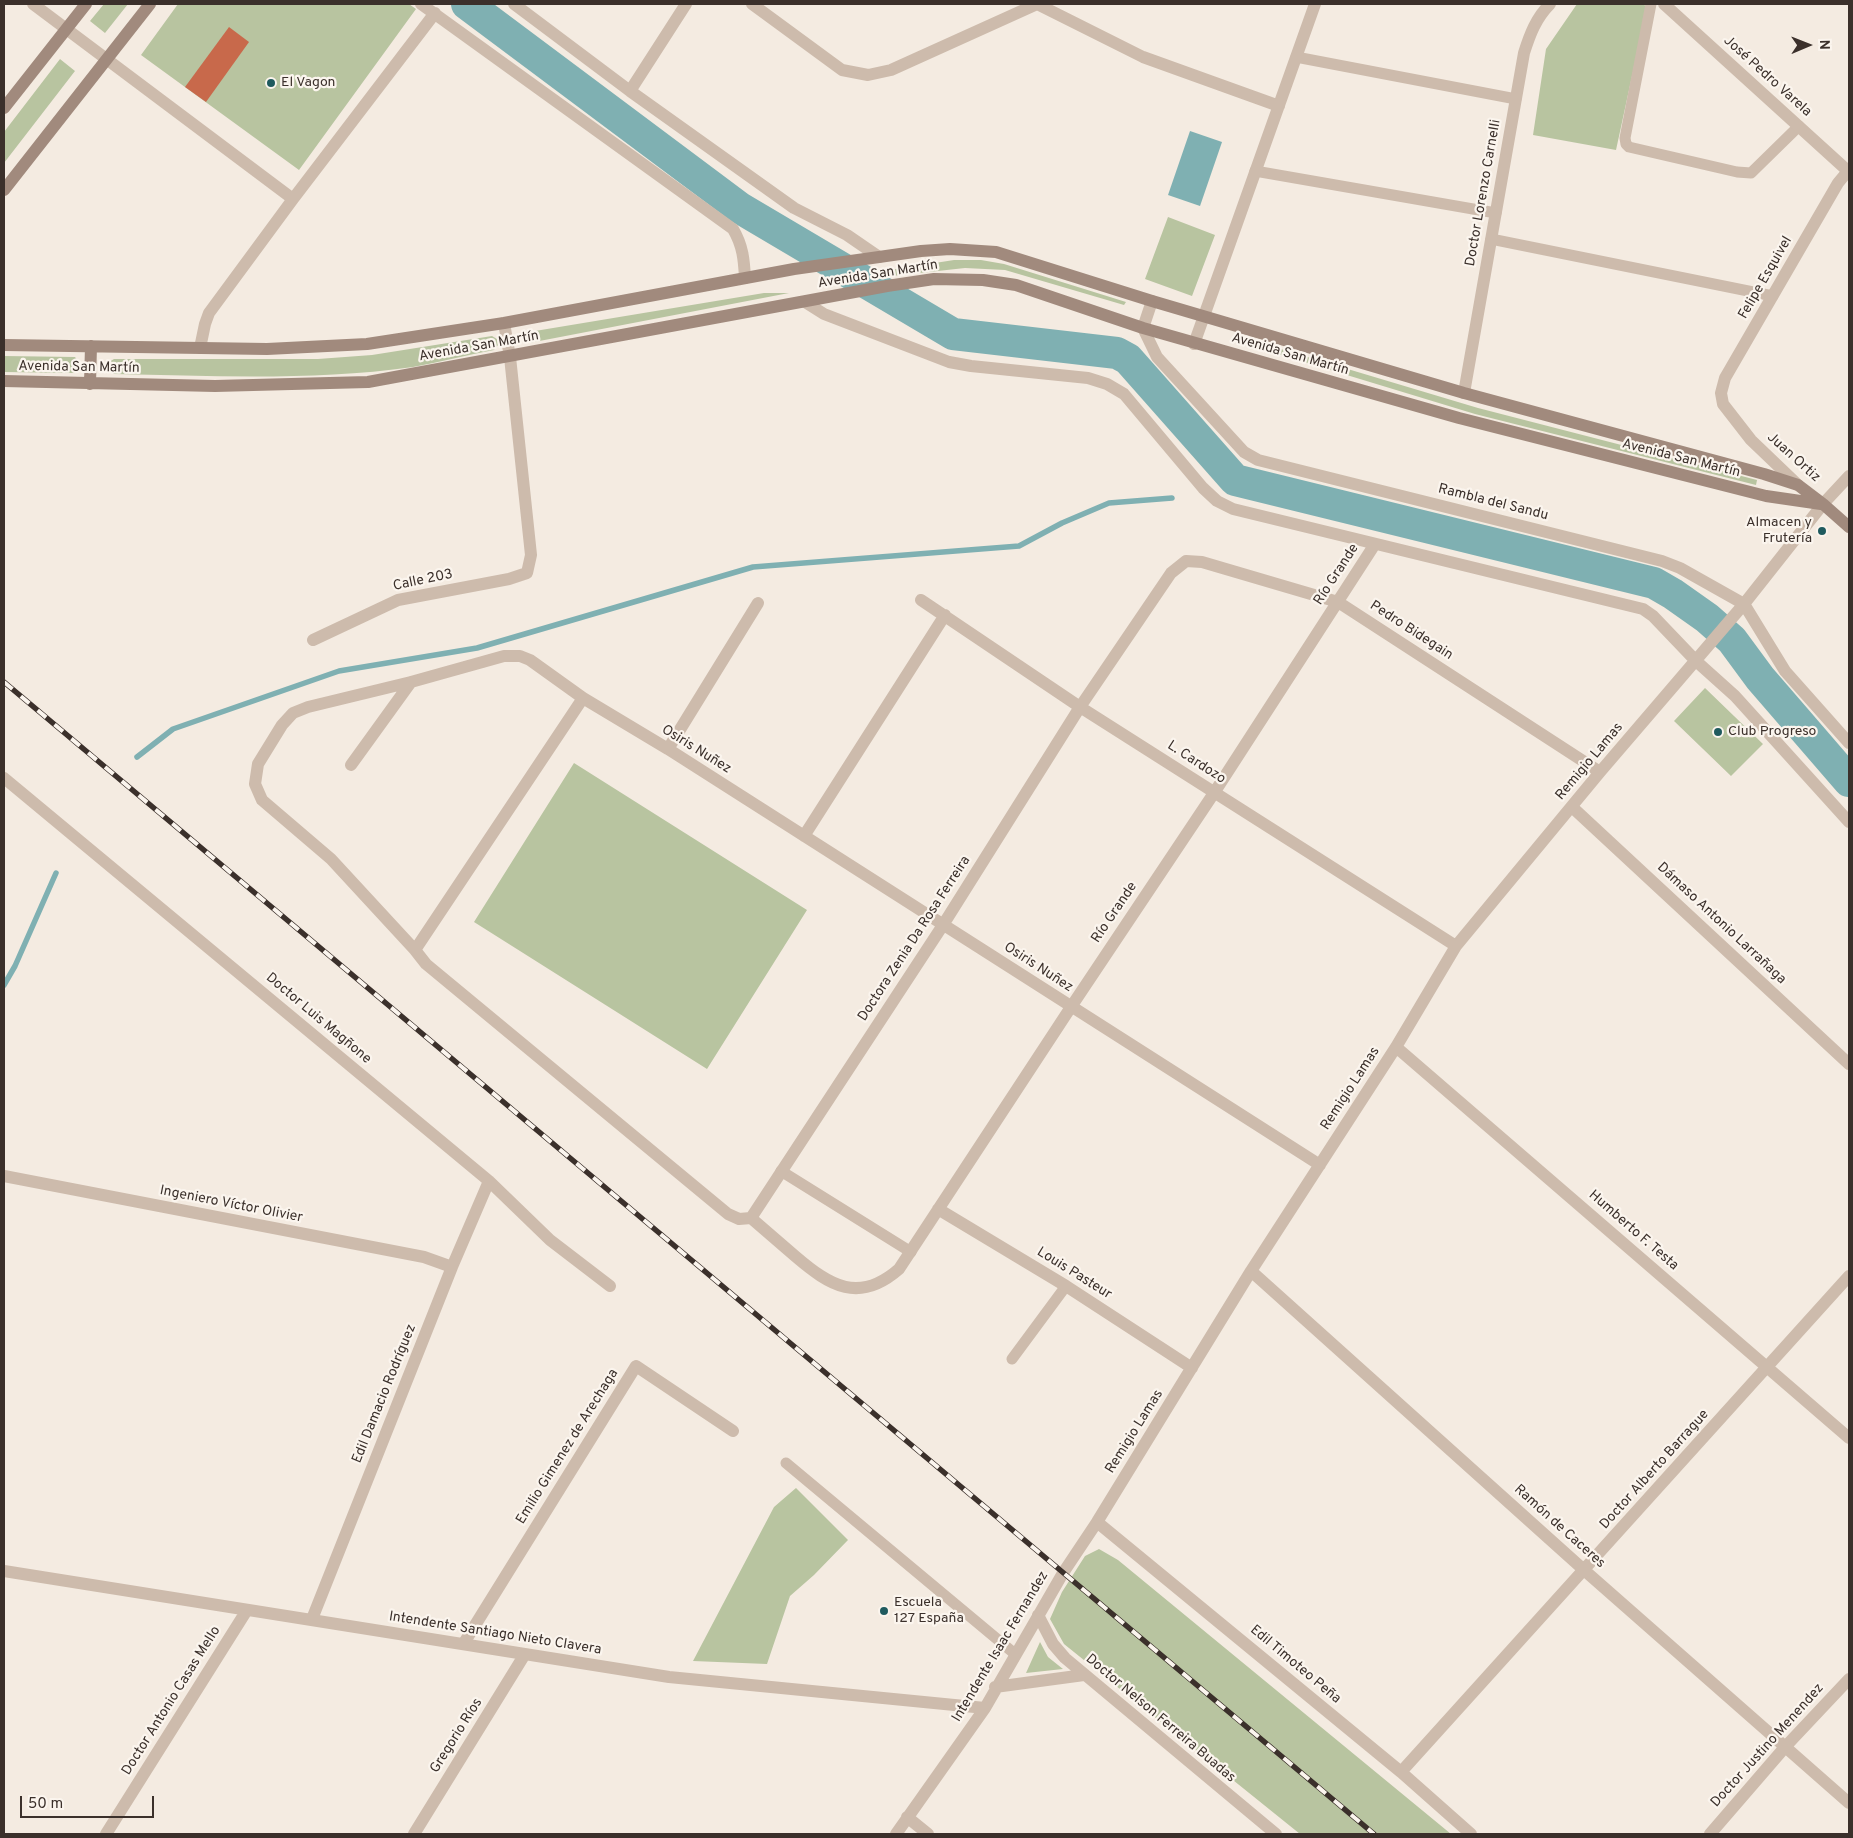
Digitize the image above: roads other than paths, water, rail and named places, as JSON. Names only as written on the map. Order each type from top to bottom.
[{"type":"street","points":[[33,4],[293,199]]},
{"type":"street","points":[[4,108],[86,4]]},
{"type":"street","points":[[4,190],[150,4]]},
{"type":"street","points":[[421,4],[733,229],[740,241],[744,255],[745,278]]},
{"type":"street","points":[[514,4],[630,91],[794,208],[846,235],[879,257]]},
{"type":"street","points":[[630,91],[686,4]]},
{"type":"street","points":[[752,4],[842,70],[868,75],[892,70],[1037,4],[1142,56],[1279,106]]},
{"type":"street","points":[[1194,344],[1315,4]]},
{"type":"street","name":"Doctor Lorenzo Carnelli","points":[[1464,393],[1524,53],[1530,33],[1541,13],[1550,4]]},
{"type":"street","name":"José Pedro Varela","points":[[1664,4],[1849,172]]},
{"type":"street","points":[[200,348],[209,313],[293,199],[435,13]]},
{"type":"street","name":"Felipe Esquivel","points":[[1723,404],[1721,394],[1725,378],[1838,183],[1849,172]]},
{"type":"street","name":"Avenida San Martín","points":[[4,345],[267,348],[367,344],[504,322],[794,269],[921,250],[950,249],[996,252],[1152,301],[1464,393],[1755,471],[1798,485]]},
{"type":"street","name":"Avenida San Martín","points":[[4,382],[215,386],[368,382],[887,286],[934,279],[983,280],[1016,285],[1194,344],[1459,418],[1766,496],[1823,504]]},
{"type":"street","points":[[810,301],[824,314],[949,362],[1088,378],[1107,384],[1124,394],[1203,488],[1217,501],[1233,509],[1643,609],[1700,656],[1849,822]]},
{"type":"street","points":[[1143,328],[1152,301]]},
{"type":"street","points":[[504,322],[510,357]]},
{"type":"street","name":"Rambla del Sandu","points":[[1143,328],[1157,357],[1244,452],[1258,460],[1662,560],[1680,568],[1740,608],[1785,671],[1849,743]]},
{"type":"street","points":[[90,384],[91,346]]},
{"type":"street","name":"Calle 203","points":[[313,640],[398,600],[509,579],[527,573],[531,555],[510,357]]},
{"type":"street","name":"Juan Ortiz","points":[[1723,404],[1751,440],[1798,485],[1849,527]]},
{"type":"street","name":"Remigio Lamas","points":[[1063,1573],[1097,1522],[1251,1271],[1396,1047],[1456,946],[1600,772],[1740,608],[1823,504],[1849,476]]},
{"type":"street","name":"Río Grande","points":[[751,1218],[815,1272],[832,1283],[849,1288],[869,1286],[886,1281],[899,1269],[912,1252],[938,1209],[1214,792],[1375,544]]},
{"type":"street","name":"Pedro Bidegain","points":[[1186,562],[1202,562],[1338,602],[1600,772]]},
{"type":"street","name":"Doctora Zenia Da Rosa Ferreira","points":[[751,1218],[943,925],[1080,706],[1170,573],[1186,562]]},
{"type":"street","name":"L. Cardozo","points":[[922,600],[1080,706],[1456,946]]},
{"type":"street","points":[[668,749],[758,603]]},
{"type":"street","points":[[804,836],[945,616]]},
{"type":"street","name":"Osiris Nuñez","points":[[751,1218],[739,1219],[728,1214],[426,964],[331,859],[262,800],[255,784],[258,764],[282,724],[293,713],[308,707],[411,682],[504,656],[520,656],[530,660],[583,698],[668,749],[1320,1165]]},
{"type":"street","points":[[351,766],[411,682]]},
{"type":"street","points":[[415,950],[583,698]]},
{"type":"street","name":"Doctor Luis Magñone","points":[[4,778],[489,1181],[550,1240],[610,1286]]},
{"type":"street","name":"Dámaso Antonio Larrañaga","points":[[1572,807],[1849,1064]]},
{"type":"street","name":"Humberto F. Testa","points":[[1396,1047],[1849,1438]]},
{"type":"street","name":"Ingeniero Víctor Olivier","points":[[4,1176],[424,1257],[452,1267]]},
{"type":"street","name":"Edil Damacio Rodríguez","points":[[312,1619],[452,1267],[489,1181]]},
{"type":"street","name":"Louis Pasteur","points":[[938,1209],[1066,1286],[1192,1368]]},
{"type":"street","name":"Ramón de Caceres","points":[[1251,1271],[1584,1570],[1849,1803]]},
{"type":"street","name":"Doctor Alberto Barrague","points":[[1401,1772],[1849,1276]]},
{"type":"street","name":"Emilio Gimenez de Arechaga","points":[[464,1643],[636,1366],[733,1431]]},
{"type":"street","name":"Edil Timoteo Peña","points":[[1097,1522],[1401,1772],[1471,1834]]},
{"type":"street","name":"Intendente Santiago Nieto Clavera","points":[[4,1571],[668,1677],[984,1708]]},
{"type":"street","name":"Intendente Isaac Fernandez","points":[[896,1834],[984,1708],[1063,1573]]},
{"type":"street","name":"Doctor Antonio Casas Mello","points":[[106,1834],[247,1610]]},
{"type":"street","name":"Doctor Nelson Ferreira Buadas","points":[[1038,1615],[1054,1644],[1065,1658],[1276,1834]]},
{"type":"street","name":"Gregorio Ríos","points":[[414,1834],[525,1654]]},
{"type":"street","points":[[995,1688],[1084,1675]]},
{"type":"street","name":"Doctor Justino Menendez","points":[[1710,1834],[1786,1746],[1849,1678]]},
{"type":"street","points":[[907,1817],[928,1834]]},
{"type":"lane","points":[[1651,4],[1625,138],[1626,144],[1629,147],[1737,172],[1751,173],[1799,126]]},
{"type":"lane","points":[[1296,57],[1516,99]]},
{"type":"lane","points":[[1255,171],[1496,213]]},
{"type":"lane","points":[[1491,239],[1773,296]]},
{"type":"lane","points":[[781,1171],[912,1252]]},
{"type":"lane","points":[[1012,1359],[1066,1286]]},
{"type":"lane","points":[[786,1463],[1015,1654]]},
{"type":"water","points":[[1190,131],[1222,142],[1200,206],[1168,195]]},
{"type":"waterway","points":[[467,4],[740,208],[953,334],[1117,353],[1128,359],[1235,480],[1654,583],[1707,618],[1732,640],[1760,678],[1849,781]]},
{"type":"waterway","points":[[137,757],[173,729],[339,671],[477,648],[753,567],[1019,546],[1062,523],[1109,503],[1172,498]]},
{"type":"waterway","points":[[4,985],[15,966],[56,873]]},
{"type":"railway","points":[[4,682],[1374,1834]]},
{"type":"place","name":"El Vagon","points":[[271,83]]},
{"type":"place","name":"Almacen y Frutería","points":[[1822,531]]},
{"type":"place","name":"Club Progreso","points":[[1718,732]]},
{"type":"place","name":"Escuela 127 España","points":[[884,1611]]}]
